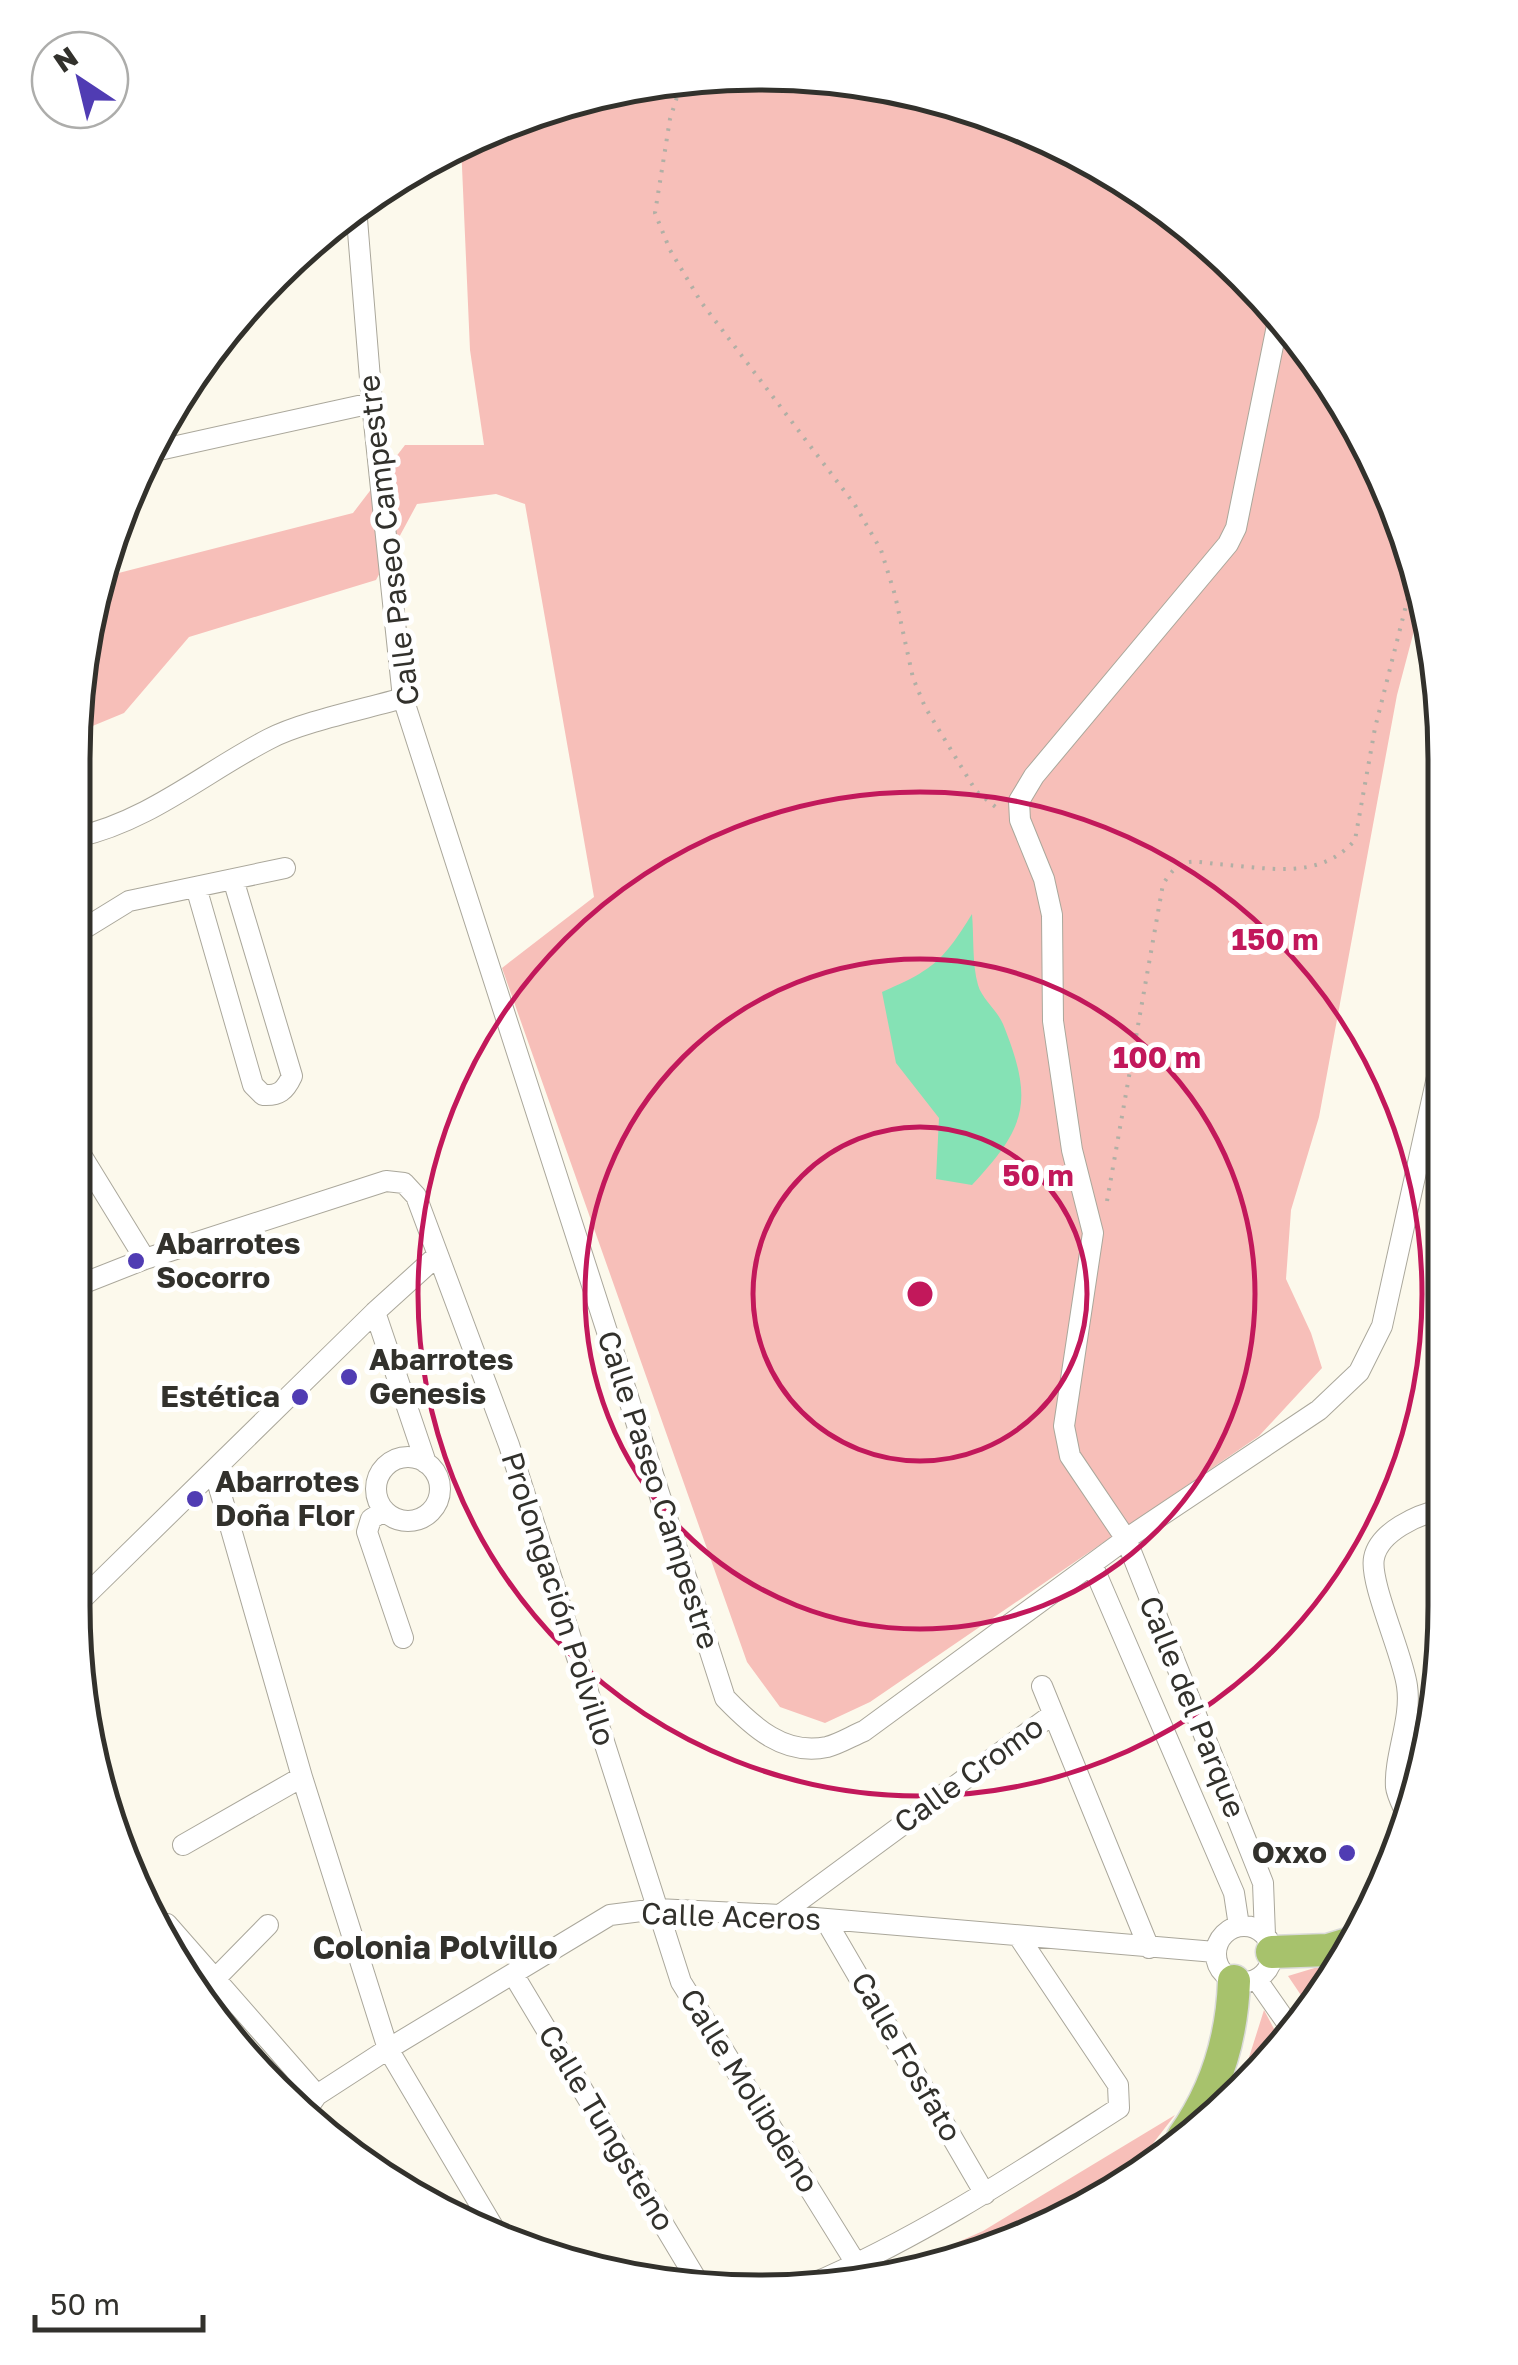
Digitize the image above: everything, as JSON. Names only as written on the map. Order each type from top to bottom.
[{"type":"main road","points":[[1200,2109],[1210,2092],[1257,1962],[1333,1948]]},
{"type":"street","name":"Calle Paseo Campestre","points":[[357,224],[402,698],[726,1698],[753,1726],[787,1746],[827,1747],[864,1731],[1126,1538],[1319,1410],[1359,1372],[1382,1326],[1428,1114]]},
{"type":"street","points":[[1093,1232],[1072,1150],[1053,1021],[1052,915],[1044,879],[1020,820],[1019,801],[1034,776],[1228,544],[1236,528],[1275,334]]},
{"type":"street","points":[[167,448],[372,403]]},
{"type":"street","points":[[90,834],[143,814],[273,736],[402,698]]},
{"type":"street","points":[[90,926],[129,901],[285,868]]},
{"type":"street","points":[[196,887],[253,1085],[263,1095],[276,1096],[292,1076],[233,879]]},
{"type":"street","points":[[90,1169],[146,1259],[90,1281]]},
{"type":"street","name":"Prolongación Polvillo","points":[[146,1259],[386,1181],[404,1183],[416,1196],[510,1445],[657,1909]]},
{"type":"street","name":"Calle del Parque","points":[[1093,1232],[1064,1426],[1070,1456],[1126,1538],[1263,1883],[1257,1962]]},
{"type":"street","points":[[90,1586],[438,1254]]},
{"type":"street","points":[[375,1312],[426,1462],[439,1480],[437,1502],[431,1511],[411,1521],[384,1511],[376,1493],[379,1474],[405,1457],[426,1462]]},
{"type":"street","points":[[214,1470],[302,1777],[388,2049],[488,2217]]},
{"type":"street","points":[[384,1511],[371,1518],[367,1532],[403,1638]]},
{"type":"street","points":[[1399,1797],[1396,1788],[1408,1691],[1401,1653],[1380,1598],[1374,1559],[1382,1542],[1428,1512]]},
{"type":"street","name":"Calle del Parque","points":[[1092,1564],[1234,1894],[1240,1926]]},
{"type":"street","points":[[1042,1686],[1053,1714]]},
{"type":"street","points":[[1157,1716],[1189,1702]]},
{"type":"street","name":"Calle Cromo","points":[[780,1915],[1053,1714],[1148,1948]]},
{"type":"street","points":[[183,1845],[302,1777]]},
{"type":"street","name":"Calle Aceros","points":[[312,2103],[388,2049],[610,1915],[657,1909],[780,1915],[1215,1952]]},
{"type":"street","name":"Calle Molibdeno","points":[[657,1909],[681,1982],[857,2265]]},
{"type":"street","name":"Calle Fosfato","points":[[826,1920],[986,2194]]},
{"type":"street","points":[[216,1979],[268,1925]]},
{"type":"street","points":[[1257,1962],[1220,1970],[1215,1952],[1223,1935],[1249,1926],[1257,1962],[1286,2018]]},
{"type":"street","points":[[848,2269],[986,2194],[1120,2108],[1118,2084],[1019,1937]]},
{"type":"street","points":[[184,1946],[216,1979],[307,2099]]},
{"type":"street","name":"Calle Tungsteno","points":[[514,1974],[692,2271]]},
{"type":"path","points":[[677,95],[655,213],[670,250],[701,302],[855,505],[880,550],[925,708],[976,792],[992,806],[1020,820]]},
{"type":"path","points":[[1093,1232],[1109,1189],[1163,884],[1172,871],[1188,862],[1315,868],[1345,851],[1355,840],[1375,728],[1408,598]]},
{"type":"shaded area","points":[[715,91],[803,91],[932,113],[1015,141],[1094,180],[1166,228],[1232,286],[1290,352],[1338,425],[1377,503],[1405,586],[1415,627],[1397,695],[1319,1117],[1291,1210],[1286,1279],[1322,1368],[1259,1436],[870,1702],[825,1723],[780,1707],[747,1662],[502,968],[594,897],[525,504],[496,494],[417,504],[376,580],[189,637],[124,713],[91,727],[103,628],[117,573],[353,513],[405,445],[484,445],[470,350],[463,159],[586,113]]},
{"type":"shaded area","points":[[972,914],[978,985],[1003,1024],[1019,1073],[1021,1093],[1014,1128],[972,1185],[936,1179],[939,1118],[896,1063],[882,992],[935,962]]},
{"type":"shaded area","points":[[1323,1966],[1302,1996],[1288,1976]]},
{"type":"shaded area","points":[[1264,2010],[1275,2031],[1247,2063]]},
{"type":"shaded area","points":[[1175,2115],[1148,2150],[1094,2185],[1015,2224],[944,2248],[983,2231]]},
{"type":"place","name":"Abarrotes Socorro","points":[[136,1261]]},
{"type":"place","name":"Abarrotes Genesis","points":[[349,1377]]},
{"type":"place","name":"Estética","points":[[300,1397]]},
{"type":"place","name":"Abarrotes Doña Flor","points":[[195,1499]]},
{"type":"place","name":"Oxxo","points":[[1347,1853]]},
{"type":"district","name":"Colonia Polvillo","points":[[435,1948]]}]
